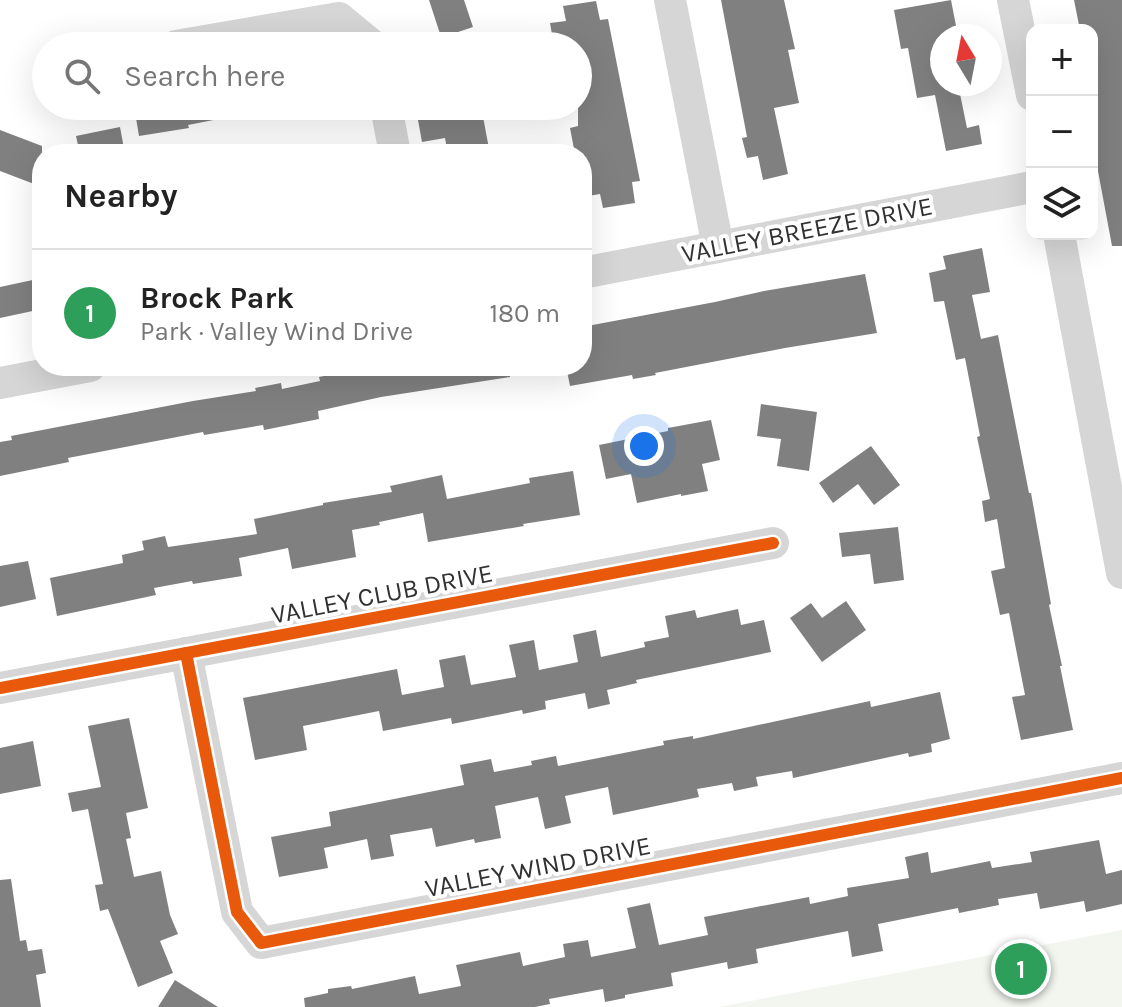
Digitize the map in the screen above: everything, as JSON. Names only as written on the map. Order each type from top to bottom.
[{"type":"street","points":[[670,0],[718,247]]},
{"type":"street","points":[[1013,0],[1026,65]]},
{"type":"street","points":[[258,32],[339,18],[356,32]]},
{"type":"street","points":[[389,120],[393,144]]},
{"type":"street","name":"VALLEY BREEZE DRIVE","points":[[592,271],[1026,188]]},
{"type":"street","points":[[1060,240],[1122,573]]},
{"type":"street","points":[[0,383],[37,376]]},
{"type":"street","name":"VALLEY CLUB DRIVE","points":[[0,688],[773,543]]},
{"type":"street","name":"VALLEY WIND DRIVE","points":[[186,653],[237,912],[261,943],[1122,778]]},
{"type":"shaded area","points":[[1122,930],[1122,1007],[719,1007]]},
{"type":"building","points":[[429,0],[464,0],[473,27],[458,32],[439,32]]},
{"type":"building","points":[[721,0],[784,0],[795,49],[788,50],[799,103],[774,108],[788,174],[763,180],[758,156],[747,158],[742,138],[747,137]]},
{"type":"building","points":[[951,0],[956,24],[930,24],[930,96],[917,98],[908,48],[901,49],[894,10]]},
{"type":"building","points":[[1074,0],[1122,0],[1122,246],[1112,246],[1098,171],[1098,24],[1079,24]]},
{"type":"building","points":[[596,1],[600,20],[608,19],[640,181],[632,182],[635,203],[603,208],[600,194],[592,195],[592,144],[573,144],[570,128],[578,126],[578,120],[592,120],[592,32],[552,32],[550,23],[566,21],[563,6]]},
{"type":"building","points":[[935,96],[960,96],[967,128],[979,125],[982,144],[946,151]]},
{"type":"building","points":[[136,120],[214,120],[188,125],[189,128],[139,136]]},
{"type":"building","points":[[418,120],[484,120],[488,144],[446,144],[445,138],[422,142]]},
{"type":"building","points":[[120,127],[123,144],[78,144],[76,136]]},
{"type":"building","points":[[0,130],[37,144],[32,144],[32,183],[0,171]]},
{"type":"building","points":[[982,248],[990,292],[972,295],[981,339],[998,335],[1031,493],[1073,730],[1021,740],[1012,697],[1025,695],[1009,613],[1000,615],[991,571],[1005,568],[997,519],[985,522],[982,501],[990,499],[965,358],[956,360],[944,301],[934,302],[929,273],[946,269],[943,256]]},
{"type":"building","points":[[865,274],[877,333],[633,379],[632,375],[570,386],[568,376],[592,376],[592,325]]},
{"type":"building","points":[[32,280],[32,311],[0,318],[0,287]]},
{"type":"building","points":[[319,377],[510,377],[381,397],[318,411],[319,419],[264,430],[263,425],[204,435],[203,432],[68,458],[69,462],[0,476],[0,442],[12,440],[11,436],[256,391],[255,388],[281,383],[282,389],[320,381]]},
{"type":"building","points":[[761,404],[817,412],[809,471],[777,466],[781,439],[757,436]]},
{"type":"building","points":[[711,420],[720,460],[702,464],[708,491],[637,503],[631,474],[606,479],[599,445]]},
{"type":"building","points":[[871,446],[900,485],[874,505],[858,484],[833,503],[819,483]]},
{"type":"building","points":[[573,471],[580,515],[428,542],[423,513],[352,530],[356,557],[292,569],[288,548],[239,558],[242,576],[154,588],[156,595],[57,616],[50,578],[123,563],[122,555],[144,550],[142,541],[165,536],[168,547],[257,534],[254,519],[323,503],[392,492],[390,486],[442,475],[447,499],[530,483],[529,478]]},
{"type":"building","points":[[898,527],[904,580],[874,584],[870,554],[842,557],[839,533]]},
{"type":"building","points":[[28,561],[36,599],[0,607],[0,566]]},
{"type":"building","points":[[846,601],[866,630],[822,662],[790,618],[811,603],[822,618]]},
{"type":"building","points":[[738,609],[741,625],[764,620],[771,652],[636,680],[637,683],[607,690],[610,704],[588,709],[585,693],[545,701],[546,709],[523,714],[522,710],[452,724],[451,718],[383,731],[379,711],[303,726],[307,750],[255,760],[243,698],[397,669],[402,695],[444,687],[439,660],[465,655],[471,685],[516,677],[509,645],[534,640],[539,670],[578,662],[573,635],[596,630],[601,657],[645,647],[644,642],[669,637],[665,616],[695,610],[697,618]]},
{"type":"building","points":[[940,692],[950,739],[931,744],[932,752],[909,757],[908,753],[793,778],[792,771],[756,777],[758,786],[734,791],[732,783],[697,789],[699,797],[613,815],[608,787],[565,796],[571,823],[545,829],[538,797],[495,806],[501,838],[475,843],[474,839],[436,847],[432,828],[390,835],[394,856],[371,860],[367,839],[324,848],[328,868],[279,877],[271,837],[331,826],[329,812],[464,785],[460,765],[491,759],[494,772],[532,765],[531,761],[556,756],[558,766],[664,745],[663,741],[693,736],[693,739],[870,701],[871,707]]},
{"type":"building","points":[[129,718],[148,808],[126,813],[131,838],[126,839],[134,877],[161,871],[170,915],[178,934],[160,941],[173,973],[138,987],[108,909],[100,911],[95,885],[103,884],[88,809],[72,812],[68,793],[101,787],[88,726]]},
{"type":"building","points":[[33,741],[41,786],[0,794],[0,748]]},
{"type":"building","points":[[1099,840],[1106,874],[1122,870],[1122,904],[1086,912],[1084,901],[1040,909],[1037,893],[998,899],[999,905],[959,913],[958,908],[878,924],[883,951],[852,957],[848,931],[756,949],[758,963],[728,969],[727,962],[671,973],[673,986],[605,1002],[603,989],[549,999],[550,1004],[535,1007],[305,1007],[304,998],[328,993],[328,989],[351,986],[352,989],[415,976],[419,994],[461,986],[456,965],[520,952],[523,966],[565,957],[563,944],[588,940],[591,957],[636,948],[627,908],[650,903],[659,945],[708,935],[704,917],[809,897],[810,904],[848,896],[847,888],[909,878],[905,857],[928,852],[931,873],[990,861],[992,868],[1032,862],[1030,852]]},
{"type":"building","points":[[11,879],[20,941],[26,940],[28,951],[42,949],[46,973],[36,975],[41,1007],[0,1007],[0,880]]},
{"type":"building","points":[[175,980],[218,1007],[158,1007]]},
{"type":"cycle path","points":[[0,688],[773,543]]},
{"type":"cycle path","points":[[186,653],[237,912],[261,943],[1122,778]]},
{"type":"place","name":"Brock Park","points":[[1021,969]]}]
